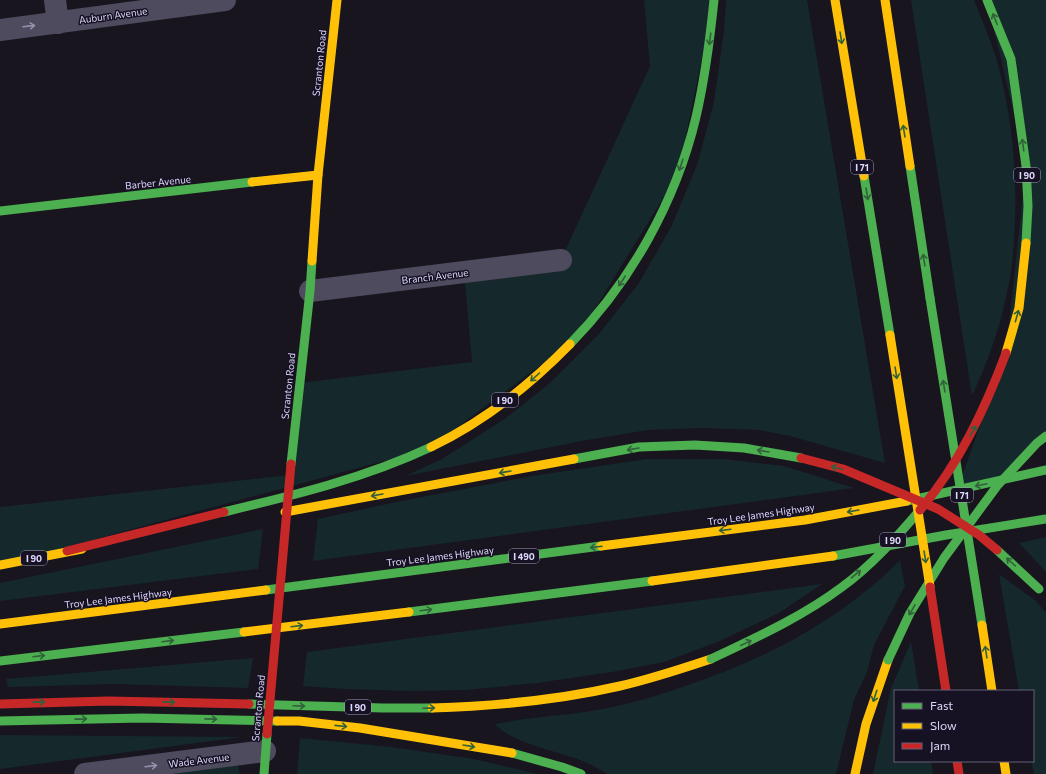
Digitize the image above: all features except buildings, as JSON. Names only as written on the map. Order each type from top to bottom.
[{"type":"main road","name":"Scranton Road","points":[[264,774],[291,464],[310,290],[318,175],[336,0]]},
{"type":"main road","name":"I 90","points":[[0,565],[67,551],[355,479],[407,458],[456,434],[530,382],[577,338],[612,297],[648,237],[664,205],[678,174],[695,119],[707,59],[714,0]]},
{"type":"main road","name":"I 71","points":[[835,0],[946,690]]},
{"type":"main road","name":"I 71","points":[[885,0],[992,690]]},
{"type":"main road","name":"I 90","points":[[0,704],[108,701],[408,708],[474,706],[551,698],[617,686],[666,674],[711,659],[759,637],[805,611],[842,587],[879,555],[913,519],[949,472],[979,420],[993,390],[1006,353],[1019,308],[1026,252],[1028,206],[1026,166],[1011,59],[987,0]]},
{"type":"main road","name":"Barber Avenue","points":[[0,210],[318,175]]},
{"type":"main road","points":[[855,774],[866,724],[888,660],[910,613],[944,558],[997,486],[1037,443],[1046,436]]},
{"type":"main road","points":[[277,513],[639,448],[695,445],[744,448],[801,458],[843,469],[938,509],[979,535],[1010,561],[1046,596]]},
{"type":"main road","name":"Troy Lee James Highway","points":[[0,624],[805,520],[891,505],[1046,470]]},
{"type":"main road","points":[[0,661],[437,609],[632,584],[826,557],[946,535],[1046,519]]},
{"type":"main road","points":[[67,551],[199,527]]},
{"type":"main road","points":[[0,721],[142,718],[299,722],[360,728],[514,753],[581,774]]},
{"type":"main road","points":[[957,762],[959,774]]},
{"type":"main road","points":[[1004,762],[1006,774]]},
{"type":"street","points":[[55,0],[58,23]]},
{"type":"street","name":"Auburn Avenue","points":[[0,30],[217,0]]},
{"type":"street","name":"Branch Avenue","points":[[310,290],[561,260]]},
{"type":"street","name":"Wade Avenue","points":[[85,774],[266,743]]},
{"type":"green space","points":[[644,0],[714,0],[678,174],[577,338],[428,449],[0,565],[0,507],[290,475],[300,383],[472,362],[464,272],[561,260],[650,66]]},
{"type":"green space","points":[[726,0],[807,0],[885,463],[790,436],[760,430],[702,428],[648,430],[587,440],[405,476],[440,460],[506,418],[550,383],[599,334],[639,283],[672,225],[697,165],[714,102],[724,30]]},
{"type":"green space","points":[[911,0],[974,0],[995,54],[1001,74],[1009,116],[1015,179],[1014,238],[1011,271],[998,329],[989,357],[972,396]]},
{"type":"green space","points":[[987,0],[1046,0],[1046,436],[1002,481],[957,490],[1006,353],[1026,166]]},
{"type":"green space","points":[[647,459],[723,459],[784,466],[854,488],[313,561],[318,519],[401,501],[532,476]]},
{"type":"green space","points":[[263,529],[258,569],[0,601],[0,583]]},
{"type":"green space","points":[[1046,537],[1046,572],[1019,543]]},
{"type":"green space","points":[[900,560],[905,586],[874,645],[867,672],[854,700],[836,774],[608,774],[580,760],[534,746],[502,731],[495,724],[619,706],[714,676],[744,664],[800,636],[827,619],[877,582]]},
{"type":"green space","points":[[999,574],[1036,601],[1046,613],[1046,774],[1034,774],[1031,762],[1034,762],[1034,690],[1019,690]]},
{"type":"green space","points":[[822,584],[779,613],[720,641],[664,662],[612,672],[537,683],[466,690],[411,691],[303,686],[307,652]]},
{"type":"green space","points":[[911,642],[919,690],[894,690],[894,762],[931,762],[933,774],[873,774],[891,688]]},
{"type":"green space","points":[[253,658],[248,688],[115,684],[8,687],[6,679]]},
{"type":"green space","points":[[0,735],[242,737],[0,769]]},
{"type":"green space","points":[[300,738],[391,747],[474,759],[538,774],[297,774]]},
{"type":"green space","points":[[238,765],[240,774],[165,774]]},
{"type":"traffic: fast","points":[[570,344],[613,294],[631,267],[648,239],[676,179],[696,117],[707,58],[714,0]]},
{"type":"traffic: fast","points":[[987,0],[1011,59],[1026,166],[1028,206],[1026,243]]},
{"type":"traffic: fast","points":[[910,166],[930,298]]},
{"type":"traffic: fast","points":[[864,176],[890,335]]},
{"type":"traffic: fast","points":[[0,211],[252,182]]},
{"type":"traffic: fast","points":[[291,464],[312,261]]},
{"type":"traffic: fast","points":[[930,298],[982,625]]},
{"type":"traffic: fast","points":[[888,660],[910,613],[944,558],[997,486],[1037,443],[1046,436]]},
{"type":"traffic: fast","points":[[574,459],[639,447],[695,445],[744,448],[801,458]]},
{"type":"traffic: fast","points":[[224,512],[355,477],[431,447]]},
{"type":"traffic: fast","points":[[907,501],[1046,470]]},
{"type":"traffic: fast","points":[[711,659],[761,635],[827,598],[853,579],[873,561],[920,510]]},
{"type":"traffic: fast","points":[[833,556],[946,535],[1046,519]]},
{"type":"traffic: fast","points":[[266,590],[601,546]]},
{"type":"traffic: fast","points":[[997,550],[1039,589]]},
{"type":"traffic: fast","points":[[409,612],[652,581]]},
{"type":"traffic: fast","points":[[0,661],[244,632]]},
{"type":"traffic: fast","points":[[249,704],[432,708]]},
{"type":"traffic: fast","points":[[0,721],[142,718],[277,721]]},
{"type":"traffic: fast","points":[[264,774],[267,734]]},
{"type":"traffic: fast","points":[[512,753],[581,774]]},
{"type":"traffic: slow","points":[[312,261],[318,175],[337,0]]},
{"type":"traffic: slow","points":[[835,0],[864,176]]},
{"type":"traffic: slow","points":[[885,0],[910,166]]},
{"type":"traffic: slow","points":[[252,182],[318,175]]},
{"type":"traffic: slow","points":[[1006,353],[1019,308],[1026,243]]},
{"type":"traffic: slow","points":[[890,335],[930,587]]},
{"type":"traffic: slow","points":[[431,447],[469,426],[505,402],[539,374],[570,344]]},
{"type":"traffic: slow","points":[[285,512],[574,459]]},
{"type":"traffic: slow","points":[[601,546],[805,520],[907,501]]},
{"type":"traffic: slow","points":[[0,565],[82,549]]},
{"type":"traffic: slow","points":[[652,581],[833,556]]},
{"type":"traffic: slow","points":[[0,624],[266,590]]},
{"type":"traffic: slow","points":[[244,632],[409,612]]},
{"type":"traffic: slow","points":[[982,625],[992,690]]},
{"type":"traffic: slow","points":[[432,708],[503,704],[550,699],[597,691],[643,680],[711,659]]},
{"type":"traffic: slow","points":[[855,774],[866,724],[888,660]]},
{"type":"traffic: slow","points":[[277,721],[299,721],[360,728],[512,753]]},
{"type":"traffic: slow","points":[[1004,762],[1006,774]]},
{"type":"traffic: jam","points":[[920,510],[947,474],[970,435],[989,395],[1006,353]]},
{"type":"traffic: jam","points":[[801,458],[843,469],[938,509],[979,535],[997,550]]},
{"type":"traffic: jam","points":[[267,734],[291,464]]},
{"type":"traffic: jam","points":[[67,551],[224,512]]},
{"type":"traffic: jam","points":[[930,587],[946,690]]},
{"type":"traffic: jam","points":[[0,704],[109,701],[249,704]]},
{"type":"traffic: jam","points":[[957,762],[959,774]]}]
